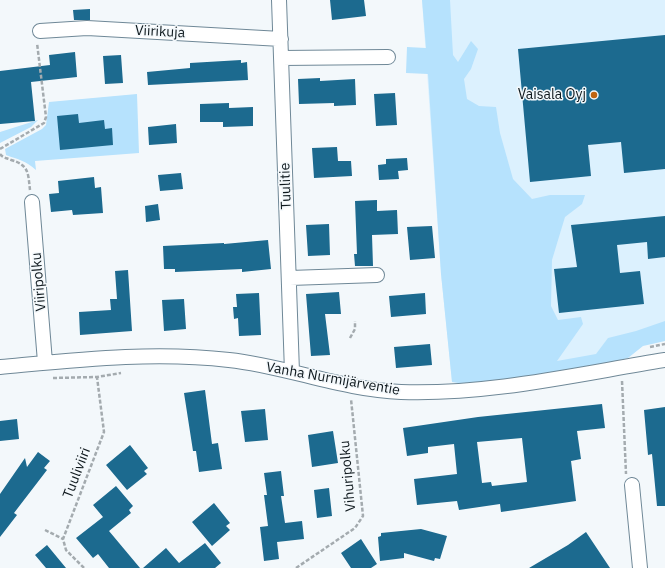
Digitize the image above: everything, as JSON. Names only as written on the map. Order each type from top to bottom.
[{"type":"street","name":"Tuulitie","points":[[279,0],[290,278],[292,372]]},
{"type":"street","name":"Viirikuja","points":[[40,31],[87,28],[281,39]]},
{"type":"street","points":[[282,58],[388,57]]},
{"type":"street","name":"Viiripolku","points":[[32,202],[45,362]]},
{"type":"street","points":[[290,278],[377,275]]},
{"type":"street","name":"Vanha Nurmijärventie","points":[[0,367],[45,362],[144,355],[187,356],[230,360],[357,386],[399,392],[446,392],[492,388],[665,360]]},
{"type":"street","points":[[632,485],[640,568]]},
{"type":"path","points":[[0,148],[44,123],[46,117],[37,46],[40,31]]},
{"type":"path","points":[[0,154],[2,157],[20,162],[26,167],[29,175],[32,202]]},
{"type":"path","points":[[350,338],[355,329],[356,321]]},
{"type":"path","name":"Tuuliviiri","points":[[63,539],[104,432],[97,378]]},
{"type":"path","name":"Vihuripolku","points":[[296,568],[355,528],[363,516],[351,397]]},
{"type":"path","points":[[45,530],[63,539],[66,550],[84,568]]},
{"type":"shaded area","points":[[422,0],[665,0],[665,336],[650,338],[621,357],[452,382],[441,274]]},
{"type":"shaded area","points":[[422,0],[450,0],[453,55],[458,62],[471,41],[478,49],[471,69],[464,79],[467,99],[479,106],[496,107],[500,133],[513,179],[532,199],[550,195],[585,195],[582,204],[565,217],[552,260],[551,306],[558,320],[581,317],[583,324],[557,361],[596,354],[608,338],[636,331],[665,321],[665,341],[643,346],[628,358],[609,363],[522,378],[464,384],[452,382],[441,274],[428,74],[406,73],[407,47],[426,48]]},
{"type":"shaded area","points":[[137,94],[139,153],[35,161],[36,170],[25,162],[6,155],[5,149],[42,129],[46,125],[49,102]]},
{"type":"shaded area","points":[[38,120],[31,127],[0,143],[0,132]]},
{"type":"building","points":[[330,0],[364,0],[366,16],[332,20]]},
{"type":"building","points":[[90,9],[90,20],[74,20],[73,10]]},
{"type":"building","name":"Vaisala Oyj","points":[[665,35],[665,169],[624,173],[621,142],[588,145],[591,176],[530,182],[518,49]]},
{"type":"building","points":[[75,52],[77,77],[31,82],[35,121],[0,124],[0,71],[50,65],[49,55]]},
{"type":"building","points":[[121,55],[123,83],[105,84],[103,56]]},
{"type":"building","points":[[241,60],[241,63],[247,62],[248,80],[148,85],[147,72],[190,68],[190,63]]},
{"type":"building","points":[[320,78],[320,81],[355,79],[356,105],[334,106],[334,103],[299,104],[298,79]]},
{"type":"building","points":[[395,93],[397,125],[376,126],[374,94]]},
{"type":"building","points":[[229,103],[229,108],[253,107],[253,126],[223,127],[223,122],[200,122],[200,104]]},
{"type":"building","points":[[78,114],[79,123],[104,120],[105,129],[112,128],[113,145],[60,150],[57,116]]},
{"type":"building","points":[[176,124],[177,143],[149,145],[148,127]]},
{"type":"building","points":[[337,147],[338,161],[351,161],[352,176],[314,178],[312,148]]},
{"type":"building","points":[[407,158],[408,170],[398,171],[399,179],[379,180],[378,165],[386,164],[386,159]]},
{"type":"building","points":[[181,173],[183,189],[160,191],[158,175]]},
{"type":"building","points":[[94,177],[95,188],[101,187],[103,213],[73,215],[72,210],[51,212],[49,194],[59,193],[58,181]]},
{"type":"building","points":[[377,200],[377,211],[397,210],[398,234],[372,235],[373,266],[355,266],[354,254],[357,254],[355,201]]},
{"type":"building","points":[[158,204],[160,220],[146,222],[145,206]]},
{"type":"building","points":[[665,216],[665,257],[648,259],[647,242],[617,245],[620,273],[640,271],[644,304],[559,313],[554,269],[577,267],[571,225]]},
{"type":"building","points":[[329,224],[330,255],[308,256],[306,225]]},
{"type":"building","points":[[432,226],[435,258],[410,260],[407,227]]},
{"type":"building","points":[[268,240],[271,269],[242,272],[242,269],[175,272],[175,269],[164,269],[163,246],[224,244]]},
{"type":"building","points":[[128,270],[132,331],[80,335],[79,312],[111,310],[110,299],[117,299],[115,271]]},
{"type":"building","points":[[339,292],[341,314],[325,314],[330,355],[311,356],[306,294]]},
{"type":"building","points":[[259,293],[261,335],[239,336],[238,318],[234,319],[233,307],[237,307],[236,294]]},
{"type":"building","points":[[425,293],[426,314],[391,317],[389,296]]},
{"type":"building","points":[[184,299],[186,329],[164,331],[162,300]]},
{"type":"building","points":[[430,344],[432,365],[396,368],[394,347]]},
{"type":"building","points":[[205,390],[212,444],[218,443],[222,469],[199,472],[196,451],[193,451],[184,393]]},
{"type":"building","points":[[602,404],[605,428],[577,431],[581,459],[571,461],[576,501],[501,512],[500,504],[459,510],[457,501],[417,505],[414,479],[457,474],[454,444],[428,447],[428,453],[407,456],[403,428],[478,417]],"holes":[[[522,438],[527,482],[492,486],[491,482],[482,483],[477,442]]]},
{"type":"building","points":[[665,407],[665,506],[657,506],[652,454],[648,455],[644,410]]},
{"type":"building","points":[[265,409],[268,440],[245,442],[241,411]]},
{"type":"building","points":[[17,419],[19,439],[0,441],[0,421]]},
{"type":"building","points":[[333,431],[338,463],[312,467],[308,435]]},
{"type":"building","points":[[130,445],[148,468],[144,471],[147,474],[127,490],[106,465]]},
{"type":"building","points":[[38,452],[50,461],[44,468],[47,470],[14,513],[17,515],[0,537],[0,494],[25,458],[27,467]]},
{"type":"building","points":[[281,471],[284,496],[281,496],[285,523],[302,521],[304,539],[277,542],[279,559],[264,561],[260,527],[268,526],[264,495],[267,495],[264,473]]},
{"type":"building","points":[[116,486],[133,506],[129,510],[131,513],[109,531],[140,568],[109,568],[98,554],[93,558],[76,538],[103,517],[93,505]]},
{"type":"building","points":[[329,488],[332,516],[317,518],[314,490]]},
{"type":"building","points":[[214,503],[230,523],[226,526],[230,530],[212,546],[192,522]]},
{"type":"building","points":[[421,529],[447,536],[440,559],[435,558],[434,561],[404,553],[404,558],[380,561],[378,537],[381,536],[381,533]]},
{"type":"building","points":[[586,532],[610,568],[529,568],[568,545]]},
{"type":"building","points":[[361,539],[377,564],[371,568],[351,568],[341,553]]},
{"type":"building","points":[[205,543],[221,563],[215,568],[143,568],[166,548],[179,563]]},
{"type":"building","points":[[47,545],[66,568],[46,568],[35,555]]},
{"type":"place","name":"Vaisala Oyj","points":[[594,95]]}]
